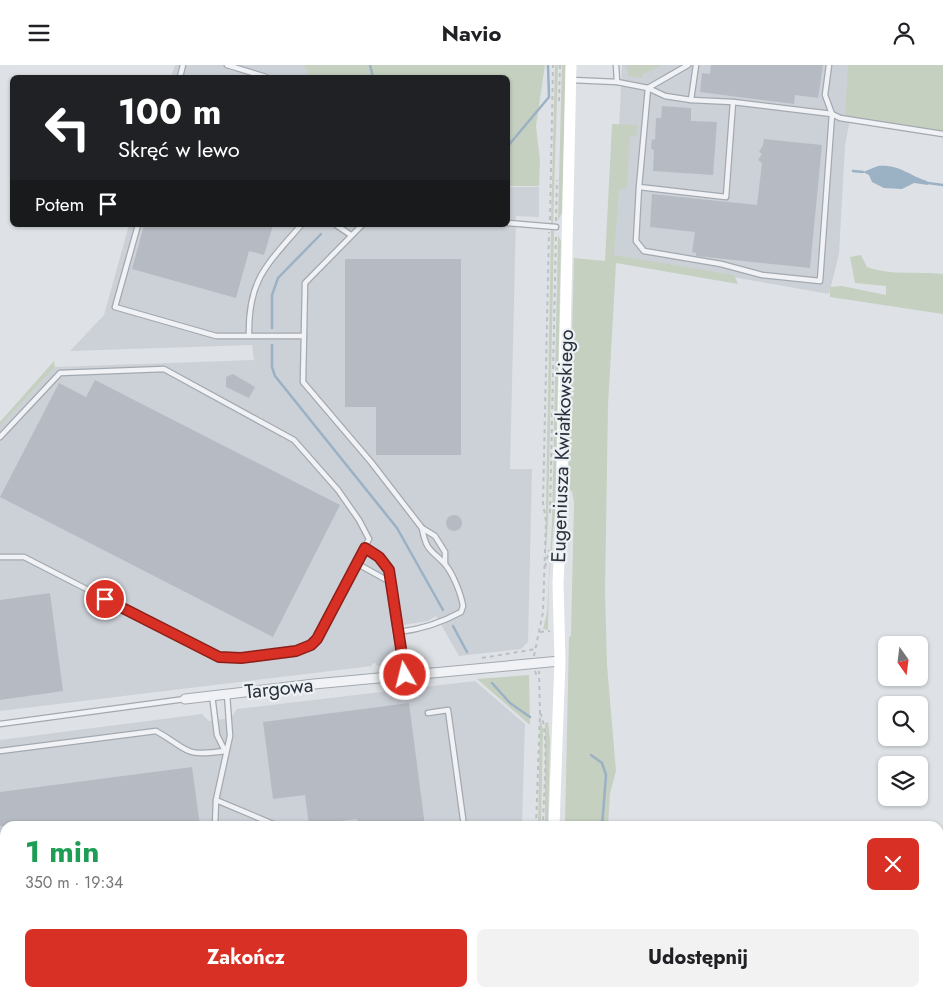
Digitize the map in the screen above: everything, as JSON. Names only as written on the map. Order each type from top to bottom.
[{"type":"main road","name":"Eugeniusza Kwiatkowskiego","points":[[554,821],[560,661],[558,557],[561,520],[571,65]]},
{"type":"street","name":"Targowa","points":[[185,699],[405,675],[560,661]]},
{"type":"lane","points":[[227,65],[260,75]]},
{"type":"lane","points":[[616,65],[617,83]]},
{"type":"lane","points":[[648,89],[688,65]]},
{"type":"lane","points":[[691,100],[696,65]]},
{"type":"lane","points":[[648,89],[636,241],[644,251],[721,264],[762,275],[820,281],[832,113],[825,95],[829,65]]},
{"type":"lane","points":[[570,80],[617,83],[648,89],[665,96],[691,100],[733,102],[832,113],[840,118],[943,134]]},
{"type":"lane","points":[[639,187],[726,197],[733,102]]},
{"type":"lane","points":[[510,223],[556,227]]},
{"type":"lane","points":[[137,227],[115,307],[216,336],[304,336]]},
{"type":"lane","points":[[248,335],[248,309],[261,271],[299,227]]},
{"type":"lane","points":[[339,227],[352,235]]},
{"type":"lane","points":[[360,227],[305,283],[303,382],[371,461],[422,528],[435,536],[445,553],[444,564]]},
{"type":"lane","points":[[0,437],[60,373],[164,369],[294,440],[338,489],[359,520],[369,539],[317,639],[311,645],[296,651],[230,658],[219,657],[24,557],[0,557]]},
{"type":"lane","points":[[399,633],[425,629],[462,611],[462,599],[444,564],[434,556],[424,541],[422,528]]},
{"type":"lane","points":[[365,548],[379,557],[389,570],[405,675]]},
{"type":"lane","points":[[356,563],[392,583]]},
{"type":"lane","points":[[216,821],[216,800],[225,751],[230,736],[227,694]]},
{"type":"lane","points":[[212,695],[217,735],[225,751]]},
{"type":"lane","name":"Targowa","points":[[0,724],[185,699]]},
{"type":"lane","points":[[428,713],[448,710],[463,821]]},
{"type":"lane","points":[[0,751],[156,731],[191,753],[199,755],[225,751]]},
{"type":"lane","points":[[216,800],[266,821]]},
{"type":"path","points":[[474,659],[536,649],[542,612],[546,521],[543,503],[553,65]]},
{"type":"path","points":[[559,102],[560,65]]},
{"type":"path","points":[[544,570],[548,559],[550,525],[558,177]]},
{"type":"path","points":[[402,654],[421,667]]},
{"type":"path","points":[[536,821],[540,713],[537,677]]},
{"type":"path","points":[[540,713],[543,718],[545,734],[543,821]]},
{"type":"shaded area","points":[[175,65],[304,65],[308,75],[172,75]]},
{"type":"shaded area","points":[[622,65],[860,65],[845,146],[839,254],[829,294],[613,256]]},
{"type":"shaded area","points":[[510,187],[539,187],[539,217],[516,216],[510,469],[532,469],[528,642],[521,649],[459,656],[436,616],[428,621],[391,627],[395,651],[387,664],[377,666],[376,663],[372,664],[372,666],[0,711],[0,426],[55,367],[254,360],[252,345],[70,351],[104,315],[128,227],[510,227]]},
{"type":"shaded area","points":[[475,681],[525,724],[522,821],[0,821],[0,740],[202,714],[209,721],[231,718],[237,709]]},
{"type":"green space","points":[[304,65],[545,65],[536,126],[540,160],[539,186],[510,186],[510,75],[308,75]]},
{"type":"green space","points":[[555,65],[558,65],[553,224],[551,224]]},
{"type":"green space","points":[[562,65],[566,65],[562,213],[558,220]]},
{"type":"green space","points":[[627,65],[662,65],[642,75],[642,78],[628,76]]},
{"type":"green space","points":[[848,65],[943,65],[943,131],[845,117]]},
{"type":"green space","points":[[612,124],[637,125],[637,135],[630,136],[627,187],[619,190],[614,255],[734,275],[738,284],[616,263],[608,405],[605,592],[607,665],[616,771],[610,793],[608,821],[565,821],[574,502],[572,491],[568,490],[574,258],[605,261]]},
{"type":"green space","points":[[551,230],[554,231],[548,522],[545,561]]},
{"type":"green space","points":[[558,235],[561,241],[555,512],[549,580],[548,630],[543,629],[547,613],[552,521]]},
{"type":"green space","points":[[861,255],[867,267],[876,270],[943,274],[943,314],[830,297],[830,287],[842,286],[886,295],[886,286],[855,283],[850,257]]},
{"type":"green space","points":[[54,361],[55,367],[0,426],[0,422]]},
{"type":"green space","points":[[529,675],[530,725],[477,679]]},
{"type":"green space","points":[[540,717],[543,730],[541,821],[538,821]]},
{"type":"green space","points":[[548,722],[550,740],[548,821],[545,821],[545,723]]},
{"type":"water","points":[[878,166],[898,169],[927,181],[928,185],[914,183],[902,189],[884,188],[872,182],[869,175],[863,172]]},
{"type":"building","points":[[711,65],[823,65],[818,98],[795,95],[794,104],[700,92],[702,73],[710,74]]},
{"type":"building","points":[[662,106],[691,108],[691,121],[717,122],[713,175],[653,171],[654,150],[651,149],[652,139],[655,140],[656,118],[661,118]]},
{"type":"building","points":[[764,139],[822,145],[810,268],[696,256],[696,253],[692,252],[695,232],[650,227],[652,194],[757,205],[762,163],[758,160],[762,154],[759,152]]},
{"type":"building","points":[[143,227],[272,227],[264,255],[249,251],[236,298],[132,269]]},
{"type":"building","points":[[345,259],[461,259],[461,455],[376,455],[376,407],[345,407]]},
{"type":"building","points":[[233,374],[255,387],[249,398],[226,387],[226,377]]},
{"type":"building","points":[[95,380],[340,505],[273,637],[0,497],[59,383],[86,397]]},
{"type":"building","points":[[451,515],[457,515],[462,520],[460,529],[451,531],[446,526],[446,520]]},
{"type":"building","points":[[50,593],[63,691],[0,700],[0,600]]},
{"type":"building","points":[[409,703],[424,821],[357,821],[357,819],[308,821],[305,795],[273,799],[263,722]]},
{"type":"building","points":[[192,767],[199,821],[0,821],[0,792]]},
{"type":"waterway","points":[[370,65],[372,75]]},
{"type":"waterway","points":[[510,144],[549,97],[548,65]]},
{"type":"waterway","points":[[853,171],[863,172]]},
{"type":"waterway","points":[[928,183],[943,185]]},
{"type":"waterway","points":[[272,328],[272,295],[278,278],[321,234]]},
{"type":"waterway","points":[[272,345],[272,367],[275,376],[397,528],[443,610]]},
{"type":"waterway","points":[[453,626],[467,652]]},
{"type":"waterway","points":[[492,683],[510,703],[530,717]]},
{"type":"waterway","points":[[591,755],[602,763],[606,775],[602,821]]},
{"type":"route","points":[[105,599],[219,657],[241,658],[296,651],[311,645],[317,639],[365,548],[379,557],[389,570],[405,675]]}]
